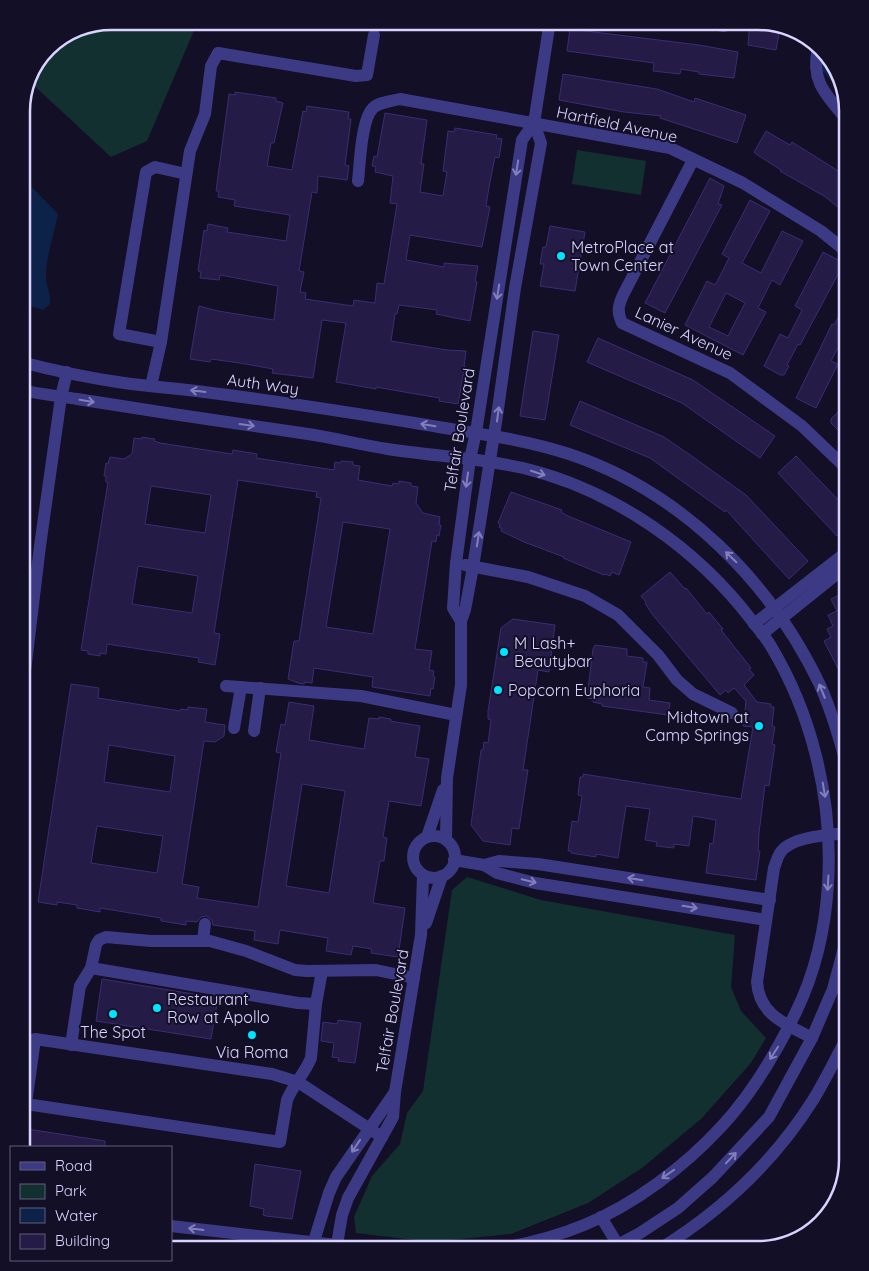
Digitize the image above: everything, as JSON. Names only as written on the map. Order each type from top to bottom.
[{"type":"street","name":"Telfair Boulevard","points":[[461,621],[453,608],[456,563],[470,459],[476,432],[522,140],[534,123],[549,30]]},
{"type":"street","points":[[151,386],[160,342],[190,151],[205,114],[211,66],[218,53],[356,76],[367,75],[374,35]]},
{"type":"street","points":[[816,55],[814,63],[817,79],[830,101],[839,111]]},
{"type":"street","name":"Hartfield Avenue","points":[[358,181],[362,140],[366,122],[374,107],[384,102],[400,100],[670,148],[743,183],[821,231],[839,246]]},
{"type":"street","name":"Telfair Boulevard","points":[[446,840],[447,778],[461,685],[461,621],[465,610],[473,567],[490,462],[497,437],[515,288],[541,144],[534,123]]},
{"type":"street","name":"Lanier Avenue","points":[[693,160],[618,306],[618,314],[622,323],[730,373],[802,426],[839,461]]},
{"type":"street","points":[[160,342],[119,334],[146,172],[155,167],[186,174]]},
{"type":"street","points":[[506,243],[523,244]]},
{"type":"street","name":"Auth Way","points":[[30,364],[125,383],[202,391],[476,432],[570,454],[616,474],[654,494],[695,524],[734,560],[778,613],[795,637],[820,686],[839,738]]},
{"type":"street","points":[[30,630],[60,397],[67,372]]},
{"type":"street","points":[[30,392],[309,434],[385,448],[490,462],[526,469],[582,487],[640,518],[691,555],[740,605],[771,646],[791,686],[809,730],[821,774],[827,808],[829,853],[826,908],[806,992],[779,1047],[749,1092],[721,1127],[676,1169],[631,1200],[601,1217],[582,1226],[530,1241]]},
{"type":"street","points":[[758,629],[839,559]]},
{"type":"street","points":[[456,563],[528,577],[585,596],[618,615],[658,655],[677,680],[693,694],[732,713]]},
{"type":"street","points":[[778,613],[839,571]]},
{"type":"street","points":[[226,686],[361,696],[456,715]]},
{"type":"street","points":[[234,728],[241,687]]},
{"type":"street","points":[[254,731],[260,688]]},
{"type":"street","name":"Telfair Boulevard","points":[[427,837],[447,778]]},
{"type":"street","points":[[812,1038],[789,1026],[765,1009],[758,992],[757,982],[774,868],[780,852],[793,843],[839,834]]},
{"type":"street","points":[[437,836],[446,840],[453,849],[454,860],[450,870],[442,876],[429,877],[423,875],[415,865],[414,851],[416,845],[427,837],[437,836]]},
{"type":"street","points":[[454,860],[484,865],[497,873],[535,883],[766,920]]},
{"type":"street","points":[[484,865],[499,861],[538,864],[770,900]]},
{"type":"street","name":"Telfair Boulevard","points":[[422,935],[423,875]]},
{"type":"street","name":"Telfair Boulevard","points":[[338,1241],[342,1215],[348,1198],[393,1117],[395,1092],[422,935],[442,876]]},
{"type":"street","points":[[203,940],[204,924]]},
{"type":"street","points":[[71,1044],[80,986],[91,968],[96,945],[102,938],[111,937],[151,941],[203,940],[240,949],[295,970],[376,970],[414,978]]},
{"type":"street","points":[[625,1241],[678,1208],[713,1177],[769,1117],[812,1038],[833,989],[839,967]]},
{"type":"street","points":[[91,968],[298,1003],[316,1004]]},
{"type":"street","points":[[30,1105],[280,1142],[287,1100],[311,1058],[316,1004],[322,971]]},
{"type":"street","points":[[30,1078],[36,1039],[272,1074],[298,1082],[382,1138]]},
{"type":"street","points":[[671,1241],[708,1216],[742,1187],[766,1162],[813,1100],[839,1052]]},
{"type":"street","name":"Telfair Boulevard","points":[[317,1241],[329,1192],[336,1177],[395,1092]]},
{"type":"street","points":[[601,1217],[611,1241]]},
{"type":"street","points":[[172,1226],[285,1241]]},
{"type":"green space","points":[[111,30],[194,30],[147,141],[111,157],[34,86],[38,75],[58,50],[80,36]]},
{"type":"green space","points":[[577,150],[646,161],[641,195],[572,184]]},
{"type":"green space","points":[[467,877],[541,900],[735,935],[731,987],[741,1011],[766,1038],[751,1063],[701,1119],[642,1168],[588,1203],[511,1234],[424,1241],[356,1233],[354,1217],[372,1176],[400,1144],[407,1113],[423,1091],[452,890]]},
{"type":"water","points":[[819,59],[828,70],[834,84],[818,66]]},
{"type":"water","points":[[30,185],[58,214],[46,269],[50,304],[43,310],[30,306]]},
{"type":"building","points":[[570,30],[578,30],[699,45],[738,52],[734,78],[699,74],[699,72],[681,69],[680,74],[653,71],[654,63],[567,51]]},
{"type":"building","points":[[749,30],[779,33],[776,50],[748,45]]},
{"type":"building","points":[[563,74],[657,89],[694,102],[695,98],[746,115],[737,143],[660,118],[661,116],[624,112],[559,100]]},
{"type":"building","points":[[235,92],[276,98],[276,101],[283,103],[274,143],[271,143],[267,166],[292,170],[303,111],[306,112],[307,106],[349,112],[348,119],[351,119],[345,165],[349,166],[347,180],[318,176],[317,193],[312,192],[299,271],[304,272],[300,292],[306,293],[305,299],[353,306],[354,300],[375,303],[377,283],[384,284],[397,204],[390,203],[393,176],[375,172],[376,167],[372,166],[374,156],[377,157],[385,113],[427,120],[421,164],[424,164],[420,192],[443,196],[447,172],[443,171],[448,131],[454,132],[455,128],[497,135],[496,138],[502,139],[499,158],[495,157],[489,187],[486,206],[490,207],[482,247],[410,235],[406,260],[444,267],[444,263],[478,266],[470,321],[436,314],[437,310],[399,305],[397,314],[395,314],[391,341],[447,350],[466,351],[458,404],[439,401],[440,398],[336,382],[346,323],[322,320],[313,378],[272,373],[273,369],[240,363],[211,359],[210,362],[190,359],[199,306],[274,320],[278,286],[220,275],[219,280],[200,278],[201,272],[198,271],[204,230],[207,231],[208,224],[228,228],[227,232],[286,241],[290,215],[234,206],[235,200],[218,197],[219,191],[216,191],[229,94],[235,95]]},
{"type":"building","points":[[766,131],[790,145],[792,142],[839,171],[839,208],[824,196],[780,171],[754,152]]},
{"type":"building","points":[[710,178],[724,186],[718,204],[722,205],[665,313],[645,303]]},
{"type":"building","points":[[750,200],[770,211],[742,263],[761,273],[782,231],[803,241],[780,285],[772,280],[758,308],[766,312],[743,355],[685,325],[707,281],[715,285],[721,274],[729,258],[722,254]],"holes":[[[726,293],[745,303],[728,336],[709,327]]]},
{"type":"building","name":"MetroPlace at Town Center","points":[[550,226],[585,232],[575,291],[540,286],[544,264],[540,264]]},
{"type":"building","points":[[823,252],[839,260],[839,272],[800,345],[798,344],[784,375],[780,375],[764,366],[780,334],[788,338],[802,310],[795,306]]},
{"type":"building","points":[[839,316],[839,345],[831,361],[838,364],[816,408],[796,398],[832,324],[834,325]]},
{"type":"building","points":[[533,331],[559,335],[545,420],[520,416]]},
{"type":"building","points":[[598,338],[693,380],[775,436],[760,458],[682,403],[587,362]]},
{"type":"building","points":[[580,401],[664,437],[693,457],[746,495],[808,561],[789,579],[726,510],[725,512],[650,458],[570,425]]},
{"type":"building","points":[[839,411],[839,431],[831,423],[831,419]]},
{"type":"building","points":[[142,437],[155,439],[154,441],[160,443],[232,454],[233,450],[257,454],[256,458],[334,470],[335,462],[353,462],[353,465],[360,466],[358,480],[392,486],[393,483],[399,484],[399,481],[411,483],[411,486],[418,487],[416,503],[423,513],[440,517],[439,525],[441,525],[436,542],[432,541],[415,649],[432,651],[429,670],[434,671],[433,676],[435,677],[430,696],[372,687],[373,677],[314,668],[312,683],[298,683],[288,679],[294,641],[299,641],[321,498],[316,497],[317,492],[238,480],[214,633],[220,634],[215,665],[198,662],[199,658],[107,644],[106,654],[100,653],[100,656],[88,654],[88,651],[81,650],[108,482],[106,482],[106,476],[104,476],[106,463],[108,464],[110,457],[124,459],[132,454],[134,438],[142,439]],"holes":[[[151,486],[211,495],[205,533],[145,524]],[[343,522],[390,529],[373,634],[326,627]],[[138,566],[198,576],[192,613],[132,604]]]},
{"type":"building","points":[[796,456],[839,501],[839,534],[837,536],[778,473]]},
{"type":"building","points":[[511,492],[562,510],[561,512],[568,516],[631,542],[619,575],[612,572],[610,576],[604,575],[501,531],[502,529],[498,523]]},
{"type":"building","name":"Midtown at Camp Springs","points":[[670,572],[707,614],[709,612],[751,668],[749,669],[754,675],[744,685],[757,702],[771,704],[771,707],[774,707],[772,726],[775,727],[772,744],[775,745],[769,786],[765,785],[756,880],[706,873],[710,843],[713,844],[716,820],[693,816],[689,846],[674,844],[674,848],[656,846],[657,842],[645,840],[650,809],[626,806],[618,858],[596,854],[596,857],[568,851],[572,821],[578,822],[582,796],[578,795],[580,777],[583,777],[583,774],[741,799],[753,727],[743,726],[746,701],[734,688],[728,693],[726,690],[720,695],[652,614],[641,596]]},
{"type":"building","points":[[839,595],[839,670],[824,641],[831,637],[827,629],[833,626],[828,615],[837,611],[831,599]]},
{"type":"building","points":[[513,619],[555,625],[549,672],[538,670],[523,770],[528,770],[519,829],[512,828],[510,845],[483,841],[471,825],[481,750],[483,750],[484,742],[488,743],[491,720],[488,719],[488,711],[501,628]]},
{"type":"building","points":[[595,645],[627,649],[627,656],[643,658],[643,662],[647,662],[643,687],[650,688],[649,700],[670,703],[668,715],[602,706],[602,704],[593,702],[593,699],[587,698]]},
{"type":"building","points":[[71,684],[99,688],[98,698],[180,711],[181,709],[188,710],[188,707],[207,709],[205,722],[225,725],[224,736],[215,742],[204,741],[182,884],[199,887],[197,898],[258,907],[281,753],[276,752],[281,724],[285,725],[289,702],[314,706],[309,740],[364,749],[369,718],[379,719],[379,717],[391,719],[390,721],[420,726],[415,757],[429,759],[421,806],[389,801],[383,837],[387,838],[384,861],[380,861],[373,903],[405,908],[398,957],[371,953],[372,949],[353,946],[351,955],[326,951],[328,938],[280,930],[278,944],[254,940],[255,931],[213,925],[212,920],[206,916],[201,917],[197,922],[186,921],[186,925],[161,921],[161,918],[100,908],[100,912],[77,908],[77,905],[57,902],[57,905],[38,902]],"holes":[[[109,745],[175,756],[170,792],[104,782]],[[302,784],[345,791],[329,893],[286,886]],[[97,826],[163,836],[157,873],[91,863]]]},
{"type":"building","name":"Restaurant Row at Apollo","points":[[102,979],[218,998],[211,1039],[96,1021]]},
{"type":"building","points":[[338,1020],[361,1023],[355,1063],[338,1061],[339,1058],[332,1057],[334,1043],[321,1041],[323,1022],[337,1024]]},
{"type":"building","points":[[30,1129],[105,1141],[105,1146],[30,1146]]},
{"type":"building","points":[[255,1164],[301,1171],[292,1219],[266,1216],[263,1215],[264,1209],[250,1206]]},
{"type":"place","name":"MetroPlace at Town Center","points":[[561,256]]},
{"type":"place","name":"M Lash+ Beautybar","points":[[504,652]]},
{"type":"place","name":"Popcorn Euphoria","points":[[498,690]]},
{"type":"place","name":"Midtown at Camp Springs","points":[[759,726]]},
{"type":"place","name":"Restaurant Row at Apollo","points":[[157,1008]]},
{"type":"place","name":"The Spot","points":[[113,1014]]},
{"type":"place","name":"Via Roma","points":[[252,1035]]}]
